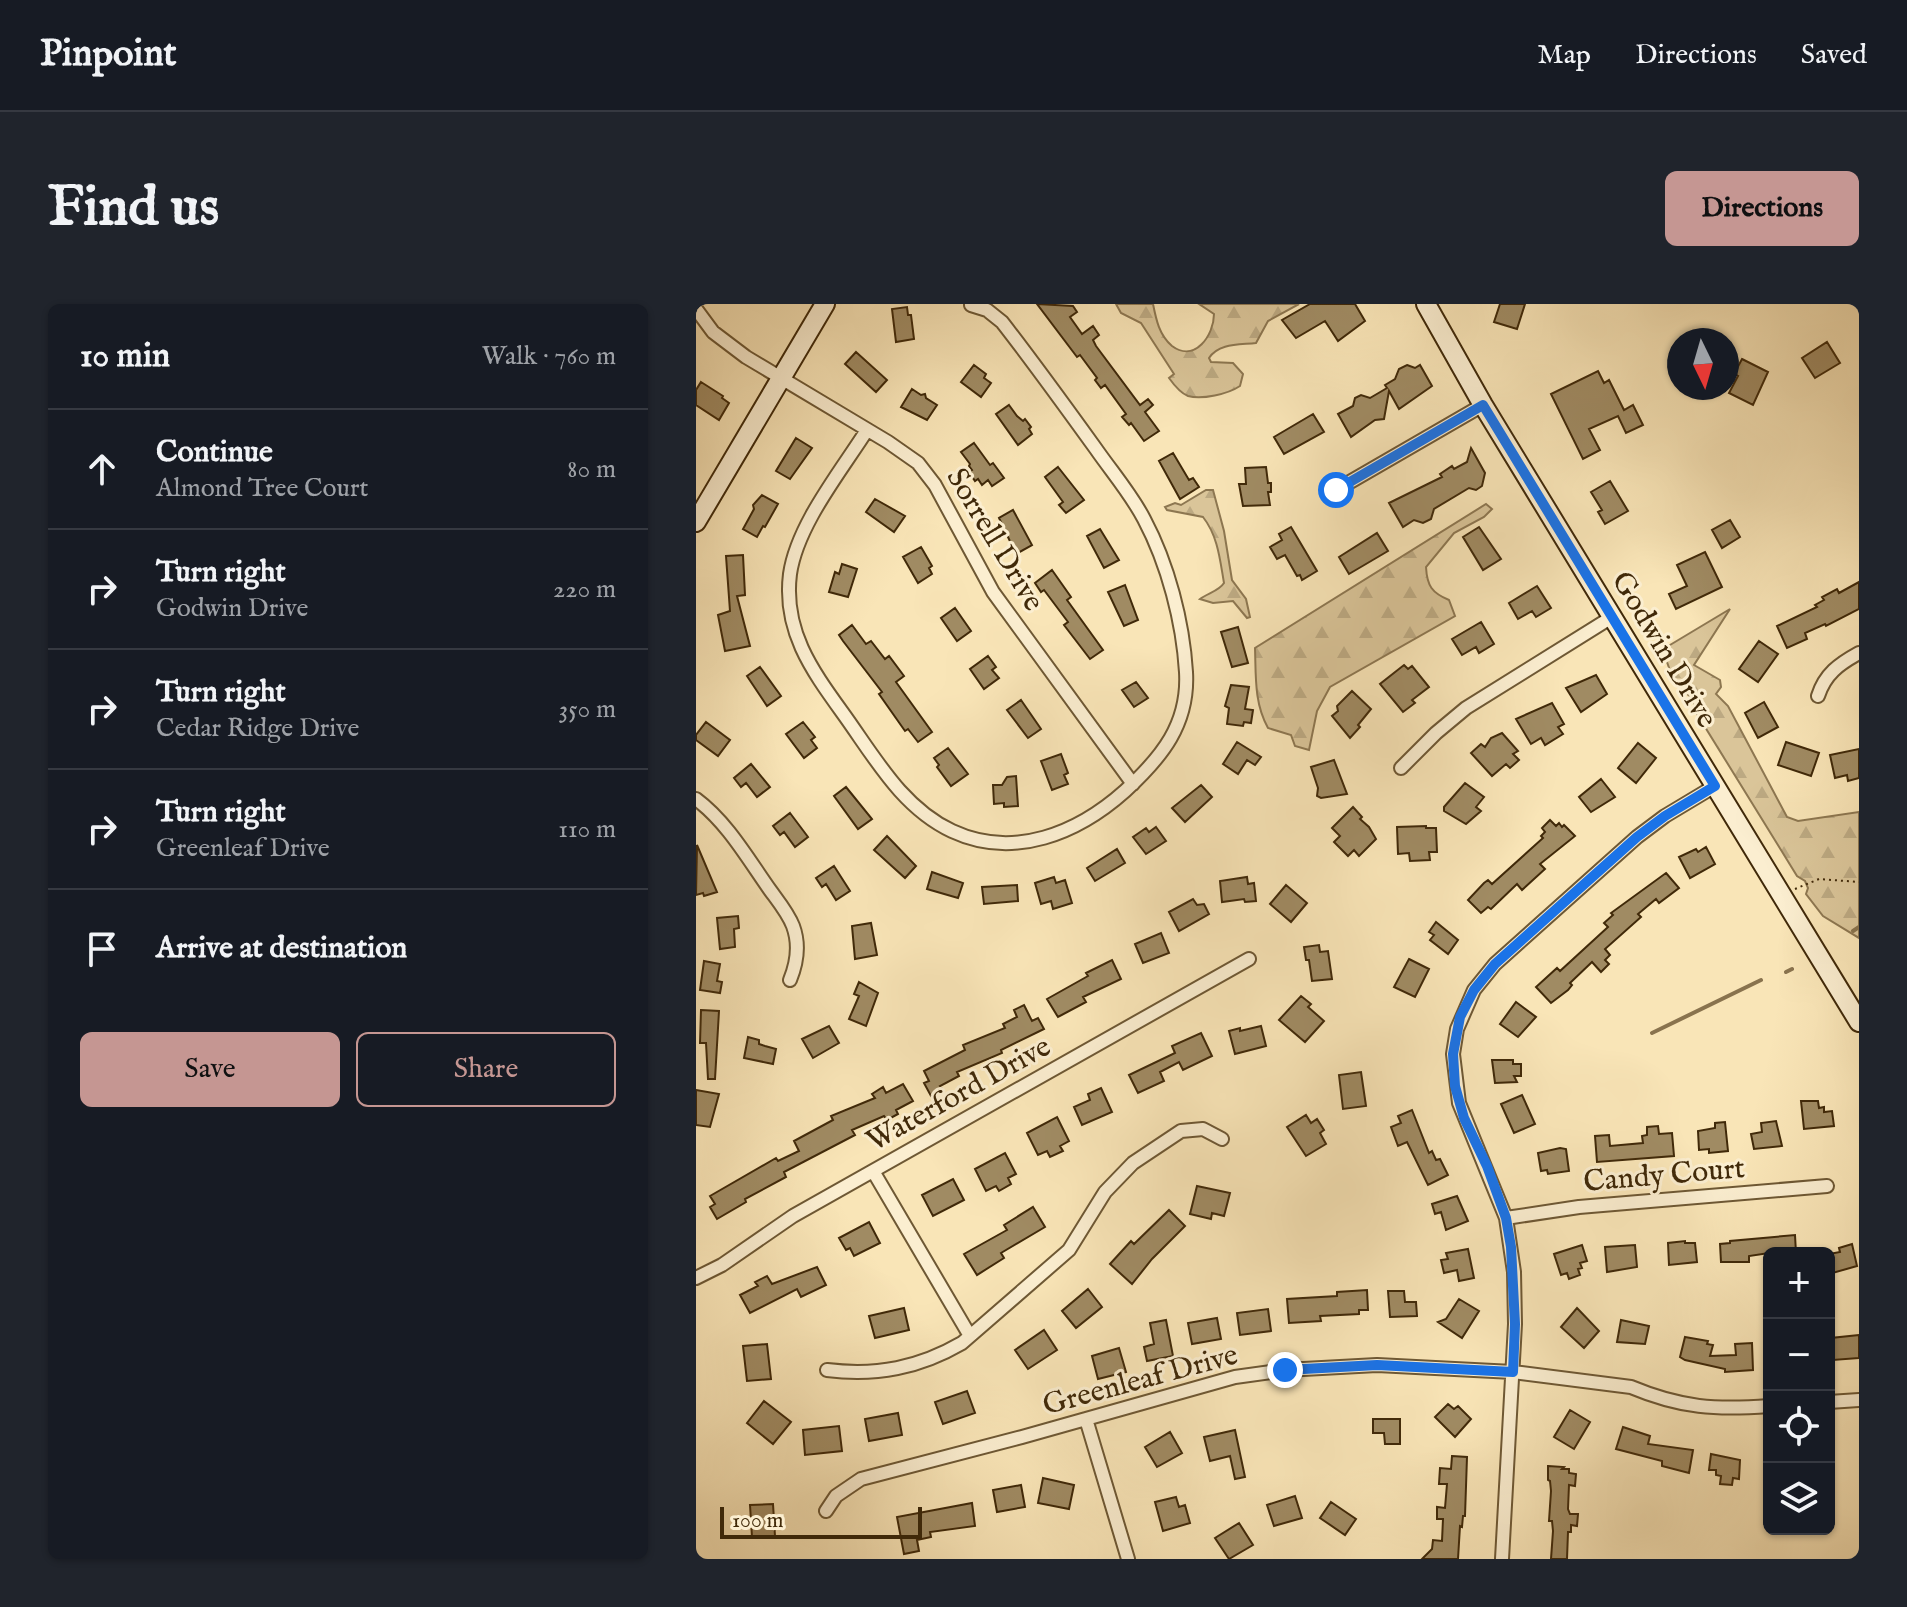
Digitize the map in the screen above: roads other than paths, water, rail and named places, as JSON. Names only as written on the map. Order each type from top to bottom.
[{"type":"street","points":[[696,522],[825,304]]},
{"type":"street","name":"Godwin Drive","points":[[1426,304],[1483,405],[1859,1022]]},
{"type":"street","points":[[867,430],[800,539],[790,572],[790,609],[794,633],[812,670],[901,793],[937,823],[974,839],[1002,843],[1022,843],[1067,831],[1107,807],[1153,765],[1170,742],[1181,722],[1185,705],[1186,668],[1166,573],[1137,506],[997,316],[971,305]]},
{"type":"street","name":"Sorrell Drive","points":[[696,309],[713,332],[780,379],[918,463],[935,485],[993,592],[1133,784]]},
{"type":"street","points":[[1336,490],[1483,405]]},
{"type":"street","points":[[1401,768],[1466,708],[1612,617]]},
{"type":"street","points":[[1818,696],[1833,669],[1859,653]]},
{"type":"street","points":[[1502,1559],[1513,1372],[1514,1272],[1506,1218],[1487,1166],[1464,1118],[1455,1086],[1454,1042],[1467,1001],[1495,964],[1637,837],[1715,786]]},
{"type":"street","points":[[696,799],[730,834],[789,917],[797,952],[790,980]]},
{"type":"street","name":"Waterford Drive","points":[[696,1278],[722,1265],[793,1216],[1249,959]]},
{"type":"street","points":[[827,1370],[851,1373],[900,1369],[945,1353],[970,1336],[1069,1250],[1105,1192],[1133,1163],[1181,1131],[1203,1129],[1222,1139]]},
{"type":"street","points":[[873,1171],[970,1336]]},
{"type":"street","name":"Candy Court","points":[[1506,1218],[1579,1207],[1827,1186]]},
{"type":"street","name":"Greenleaf Drive","points":[[826,1511],[836,1496],[861,1479],[1235,1377],[1285,1370],[1377,1365],[1513,1372],[1631,1387],[1655,1397],[1700,1408],[1763,1406]]},
{"type":"street","points":[[1835,1402],[1859,1400]]},
{"type":"street","points":[[1086,1419],[1128,1559]]},
{"type":"waterway","points":[[1853,931],[1859,927]]},
{"type":"waterway","points":[[1786,972],[1792,969]]},
{"type":"waterway","points":[[1652,1033],[1761,980]]}]
